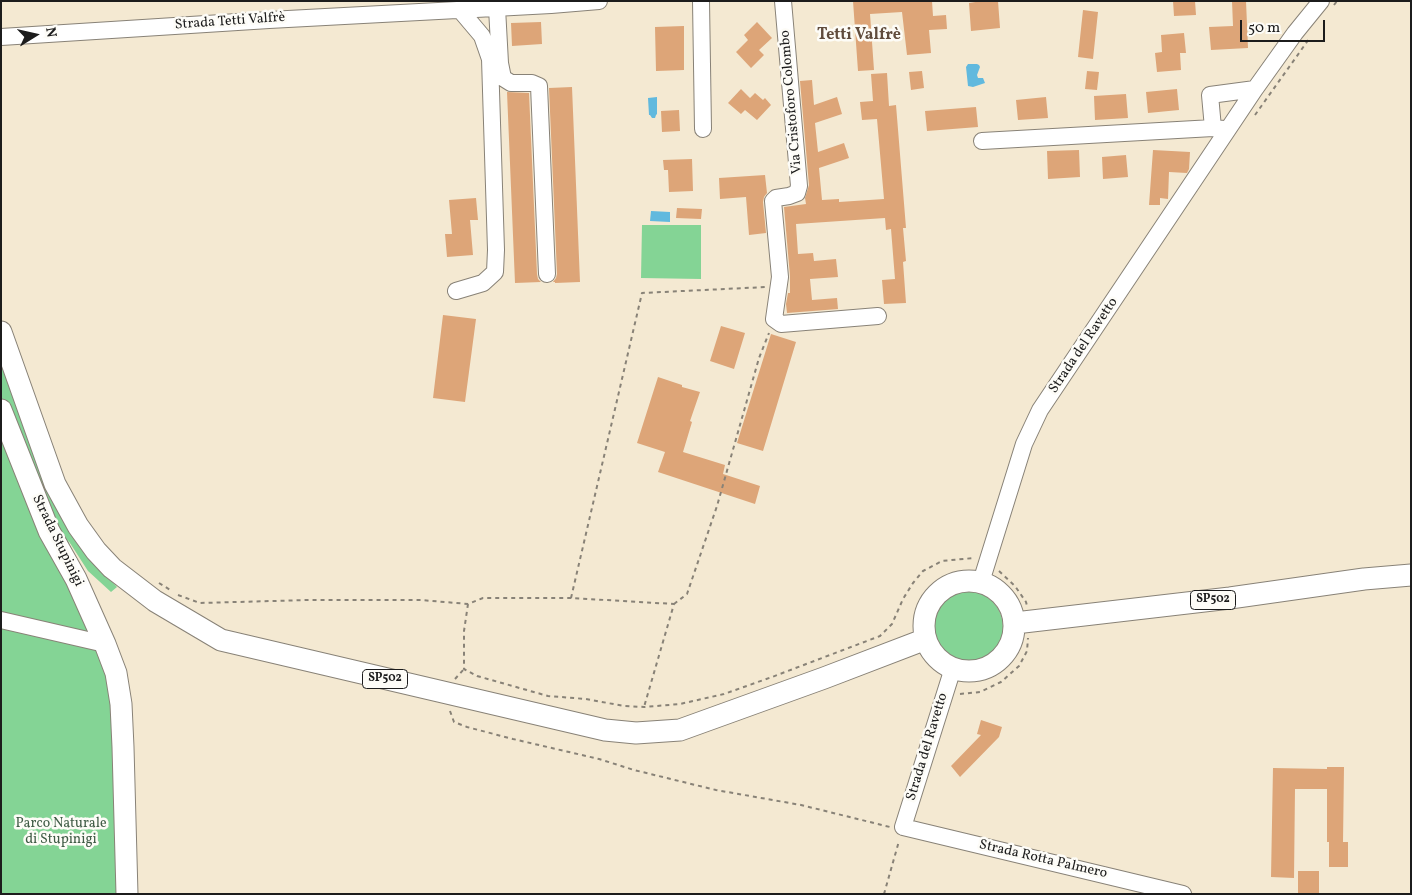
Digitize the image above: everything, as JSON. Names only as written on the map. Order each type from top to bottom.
[{"type":"main road","name":"SP502","points":[[1,332],[55,484],[78,526],[96,551],[112,568],[155,601],[221,640],[605,730],[636,733],[680,730],[926,639]]},
{"type":"main road","name":"Strada Stupinigi","points":[[1,410],[49,531],[76,579],[116,673],[123,748],[127,894]]},
{"type":"main road","points":[[989,571],[995,589],[1003,596],[1022,622],[1014,633],[1012,643],[1007,652],[1000,660],[982,670],[972,671],[952,668],[936,657],[926,639],[924,629],[928,609],[932,600],[939,592],[956,582],[967,581],[989,571]]},
{"type":"main road","name":"SP502","points":[[1022,622],[1230,598],[1364,579],[1411,575]]},
{"type":"street","name":"Strada Tetti Valfrè","points":[[1,37],[599,1]]},
{"type":"street","points":[[701,1],[703,129]]},
{"type":"street","name":"Via Cristoforo Colombo","points":[[774,319],[780,277],[773,201],[776,198],[797,193],[799,186],[783,1]]},
{"type":"street","name":"Strada del Ravetto","points":[[989,571],[1024,444],[1040,410],[1221,128],[1255,89],[1296,33],[1327,5]]},
{"type":"street","points":[[497,8],[500,63],[503,78],[512,83],[532,83],[539,86],[547,274]]},
{"type":"street","points":[[456,291],[484,283],[495,272],[496,250],[490,59],[482,36],[460,10]]},
{"type":"street","points":[[982,141],[1221,128],[1210,95],[1255,89]]},
{"type":"street","points":[[774,319],[781,324],[878,316]]},
{"type":"street","points":[[1,620],[105,644]]},
{"type":"street","name":"Strada del Ravetto","points":[[902,828],[952,668]]},
{"type":"street","name":"Strada Rotta Palmero","points":[[902,828],[1183,894]]},
{"type":"path","points":[[1327,5],[1338,1]]},
{"type":"path","points":[[1255,116],[1310,38]]},
{"type":"path","points":[[571,598],[642,292],[779,286]]},
{"type":"path","points":[[644,707],[674,604],[687,594],[717,506],[759,358],[774,319]]},
{"type":"path","points":[[468,604],[464,631],[464,669],[477,676],[548,696],[586,699],[624,706],[644,707],[680,704],[724,694],[880,636],[892,624],[912,583],[923,571],[942,561],[974,558],[989,571],[1015,586],[1026,602],[1022,622],[1027,651],[1019,666],[1001,682],[980,692],[960,694],[945,691]]},
{"type":"path","points":[[153,578],[177,594],[200,603],[309,600],[421,600],[468,604],[483,598],[571,598],[674,604]]},
{"type":"path","points":[[449,708],[454,722],[466,727],[583,754],[634,770],[707,788],[800,805],[902,828],[884,894]]},
{"type":"green space","points":[[642,225],[701,225],[701,279],[641,278]]},
{"type":"green space","name":"Parco Naturale di Stupinigi","points":[[1,356],[84,550],[117,587],[111,592],[88,571],[68,540],[98,621],[115,678],[123,894],[1,894]]},
{"type":"green space","points":[[967,591],[987,597],[997,607],[1003,627],[997,647],[987,657],[967,663],[947,657],[937,647],[931,627],[937,607],[947,597]]},
{"type":"water","points":[[968,64],[979,65],[978,78],[983,78],[985,83],[973,87],[968,86],[966,67]]},
{"type":"water","points":[[657,97],[657,114],[655,118],[652,118],[649,115],[648,98]]},
{"type":"water","points":[[651,211],[670,212],[670,222],[650,221]]},
{"type":"building","points":[[853,1],[932,1],[933,16],[946,15],[947,29],[929,30],[931,53],[907,55],[902,12],[870,14],[874,70],[858,71]]},
{"type":"building","points":[[998,1],[1000,28],[971,31],[969,3]]},
{"type":"building","points":[[1173,1],[1195,1],[1196,15],[1174,16]]},
{"type":"building","points":[[1232,1],[1246,1],[1248,48],[1211,50],[1209,27],[1233,26]]},
{"type":"building","points":[[1083,10],[1098,12],[1093,59],[1078,57]]},
{"type":"building","points":[[541,22],[542,44],[512,46],[511,23]]},
{"type":"building","points":[[757,22],[772,38],[759,50],[764,55],[751,68],[736,52],[748,40],[744,35]]},
{"type":"building","points":[[684,26],[684,70],[656,71],[655,27]]},
{"type":"building","points":[[1184,33],[1186,53],[1180,53],[1181,70],[1157,72],[1155,53],[1162,52],[1161,35]]},
{"type":"building","points":[[922,71],[924,88],[911,90],[909,72]]},
{"type":"building","points":[[1087,71],[1099,72],[1097,90],[1085,89]]},
{"type":"building","points":[[887,73],[889,106],[896,105],[906,228],[903,228],[906,261],[903,262],[906,303],[884,304],[882,280],[895,279],[891,229],[886,230],[885,218],[796,224],[798,254],[813,253],[814,261],[836,259],[838,277],[810,279],[812,300],[837,298],[838,309],[787,313],[786,304],[788,293],[790,293],[790,276],[784,207],[806,204],[805,198],[809,185],[800,81],[812,80],[814,105],[837,97],[842,114],[815,123],[818,152],[844,143],[849,158],[819,168],[822,200],[839,199],[839,202],[884,199],[877,119],[862,120],[860,102],[873,101],[871,74]]},
{"type":"building","points":[[572,87],[580,282],[555,283],[553,282],[557,274],[549,88]]},
{"type":"building","points":[[741,89],[750,98],[755,93],[763,100],[765,98],[771,105],[757,120],[745,110],[741,114],[728,103]]},
{"type":"building","points":[[1177,89],[1179,110],[1148,113],[1146,92]]},
{"type":"building","points":[[507,92],[529,93],[537,274],[541,282],[515,283]]},
{"type":"building","points":[[1126,94],[1128,118],[1095,120],[1094,96]]},
{"type":"building","points":[[1046,97],[1048,118],[1018,120],[1016,100]]},
{"type":"building","points":[[976,107],[978,127],[927,131],[925,111]]},
{"type":"building","points":[[679,110],[680,131],[662,132],[661,111]]},
{"type":"building","points":[[1079,150],[1080,177],[1048,179],[1047,151]]},
{"type":"building","points":[[1153,150],[1190,152],[1187,173],[1169,172],[1168,199],[1160,198],[1160,205],[1149,205]]},
{"type":"building","points":[[1126,155],[1128,177],[1103,179],[1102,157]]},
{"type":"building","points":[[692,159],[693,191],[669,192],[668,170],[664,170],[663,160]]},
{"type":"building","points":[[765,175],[767,193],[763,202],[766,233],[749,235],[746,197],[720,199],[719,178]]},
{"type":"building","points":[[476,198],[478,220],[470,220],[473,255],[447,257],[445,234],[452,234],[449,200]]},
{"type":"building","points":[[677,208],[702,209],[701,219],[676,218]]},
{"type":"building","points":[[443,315],[476,319],[465,402],[433,398]]},
{"type":"building","points":[[721,326],[745,333],[734,369],[710,361]]},
{"type":"building","points":[[771,334],[796,342],[763,451],[737,443]]},
{"type":"building","points":[[658,377],[700,392],[690,421],[692,422],[683,452],[725,465],[723,474],[760,486],[755,504],[658,472],[665,452],[637,443]]},
{"type":"building","points":[[981,720],[1002,727],[999,737],[960,777],[951,766],[981,735],[977,734]]},
{"type":"building","points":[[1327,767],[1344,767],[1343,842],[1348,842],[1348,867],[1329,867],[1327,789],[1295,789],[1294,878],[1271,877],[1273,768],[1327,769]]},
{"type":"building","points":[[1298,871],[1319,871],[1319,893],[1298,893]]},
{"type":"district","name":"Tetti Valfrè","points":[[859,36]]}]
